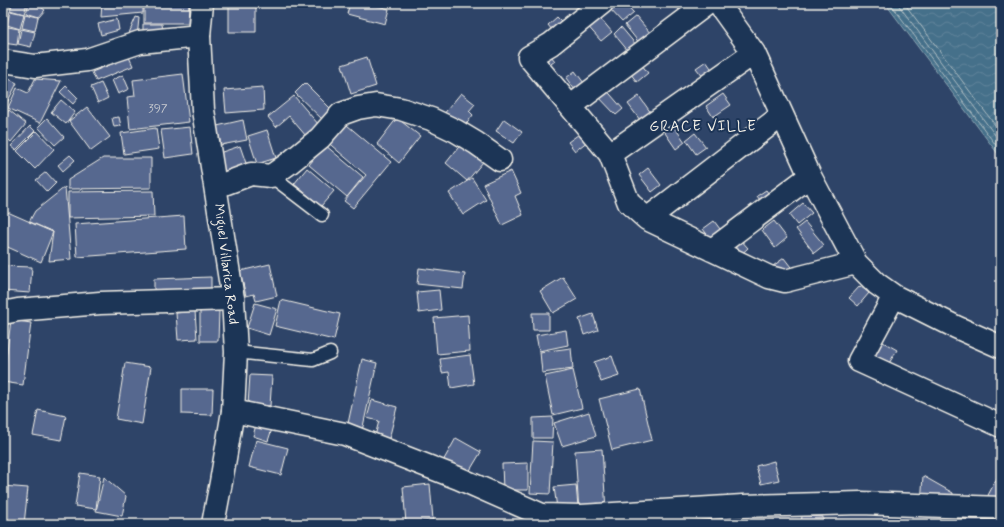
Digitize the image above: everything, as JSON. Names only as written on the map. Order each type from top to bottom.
[{"type":"street","name":"Miguel Villarica Road","points":[[202,3],[199,36],[203,110],[232,299],[236,352],[233,411],[222,482],[218,523]]},
{"type":"street","points":[[602,3],[550,44],[529,57],[610,154],[628,203],[647,218],[769,277],[785,281],[856,264]]},
{"type":"street","points":[[571,106],[708,3]]},
{"type":"street","points":[[718,3],[754,53],[810,176],[856,264],[877,284],[894,296],[1001,348]]},
{"type":"street","points":[[3,61],[35,66],[87,60],[140,42],[199,36]]},
{"type":"street","points":[[610,154],[754,53]]},
{"type":"street","points":[[216,187],[251,174],[271,176],[320,138],[341,114],[358,108],[376,106],[401,109],[431,119],[456,131],[500,160]]},
{"type":"street","points":[[647,218],[782,116]]},
{"type":"street","points":[[712,250],[810,176]]},
{"type":"street","points":[[894,296],[859,361],[1001,426]]},
{"type":"street","points":[[3,313],[18,310],[100,303],[232,299]]},
{"type":"street","points":[[233,411],[346,434],[458,478],[542,515],[581,516],[743,506],[861,504],[1001,508]]},
{"type":"lane","points":[[271,176],[322,215]]},
{"type":"lane","points":[[236,352],[313,360],[330,353]]},
{"type":"water","points":[[885,3],[1001,3],[1001,158]]},
{"type":"building","points":[[13,3],[27,3],[24,14],[10,10]]},
{"type":"building","points":[[29,3],[35,3],[45,10],[39,17],[26,13]]},
{"type":"building","points":[[102,3],[143,3],[143,13],[101,17]]},
{"type":"building","points":[[144,3],[189,3],[188,23],[144,23]]},
{"type":"building","points":[[229,3],[256,3],[256,32],[229,32]]},
{"type":"building","points":[[350,3],[366,3],[389,9],[385,24],[347,14]]},
{"type":"building","points":[[615,3],[624,3],[633,13],[622,22],[609,8]]},
{"type":"building","points":[[674,3],[692,3],[685,18]]},
{"type":"building","points":[[10,11],[24,14],[20,29],[7,25]]},
{"type":"building","points":[[596,13],[612,32],[601,41],[585,23]]},
{"type":"building","points":[[25,14],[38,17],[35,31],[22,28]]},
{"type":"building","points":[[636,16],[651,34],[640,44],[625,25]]},
{"type":"building","points":[[136,17],[139,18],[137,38],[126,40]]},
{"type":"building","points":[[557,17],[566,26],[556,35],[548,25]]},
{"type":"building","points":[[117,19],[119,30],[101,35],[98,24]]},
{"type":"building","points":[[143,24],[162,24],[163,31],[143,38]]},
{"type":"building","points":[[3,26],[19,29],[17,45],[3,43]]},
{"type":"building","points":[[621,27],[637,46],[629,52],[614,34]]},
{"type":"building","points":[[21,29],[35,32],[31,47],[18,44]]},
{"type":"building","points":[[547,51],[555,61],[543,70]]},
{"type":"building","points":[[129,57],[133,66],[96,81],[92,72]]},
{"type":"building","points":[[367,57],[376,86],[351,94],[342,65]]},
{"type":"building","points":[[639,61],[648,73],[637,82],[627,69]]},
{"type":"building","points":[[706,61],[716,75],[707,82],[696,68]]},
{"type":"building","points":[[575,71],[587,87],[578,94],[566,78]]},
{"type":"building","points":[[183,74],[189,122],[130,129],[127,97],[135,96],[133,80]]},
{"type":"building","points":[[123,75],[129,89],[118,94],[112,80]]},
{"type":"building","points":[[3,76],[17,83],[5,107],[3,106]]},
{"type":"building","points":[[35,79],[61,81],[40,123],[8,108],[17,88],[28,93]]},
{"type":"building","points":[[101,83],[108,98],[98,103],[91,87]]},
{"type":"building","points":[[305,83],[334,112],[324,121],[295,93]]},
{"type":"building","points":[[66,86],[78,98],[73,104],[60,92]]},
{"type":"building","points":[[263,87],[264,110],[226,113],[224,90]]},
{"type":"building","points":[[604,87],[623,109],[616,115],[596,94]]},
{"type":"building","points":[[461,93],[475,104],[469,111],[473,115],[465,126],[443,115]]},
{"type":"building","points":[[723,94],[731,105],[713,117],[706,106]]},
{"type":"building","points":[[294,96],[319,125],[306,136],[289,116],[276,127],[268,117]]},
{"type":"building","points":[[639,96],[656,120],[646,128],[628,104]]},
{"type":"building","points":[[61,100],[75,112],[66,124],[51,112]]},
{"type":"building","points":[[87,107],[110,137],[91,151],[69,121]]},
{"type":"building","points":[[9,110],[26,124],[11,142],[3,135],[3,118]]},
{"type":"building","points":[[119,117],[121,126],[114,127],[112,118]]},
{"type":"building","points":[[47,118],[64,137],[55,145],[38,127]]},
{"type":"building","points":[[397,118],[420,136],[399,163],[377,144]]},
{"type":"building","points":[[504,119],[522,132],[514,143],[496,131]]},
{"type":"building","points":[[243,120],[247,140],[221,145],[217,126]]},
{"type":"building","points":[[341,120],[391,162],[353,208],[344,201],[366,175],[325,140]]},
{"type":"building","points":[[670,121],[685,142],[676,149],[661,127]]},
{"type":"building","points":[[30,126],[35,131],[16,150],[11,146]]},
{"type":"building","points":[[190,127],[193,154],[165,158],[161,130]]},
{"type":"building","points":[[156,128],[159,149],[124,154],[121,133]]},
{"type":"building","points":[[267,130],[276,158],[257,164],[248,136]]},
{"type":"building","points":[[37,131],[54,149],[35,169],[17,151]]},
{"type":"building","points":[[582,132],[588,141],[575,151],[568,142]]},
{"type":"building","points":[[695,133],[706,147],[696,154],[686,140]]},
{"type":"building","points":[[462,143],[483,162],[467,181],[446,163]]},
{"type":"building","points":[[325,145],[363,177],[347,197],[309,165]]},
{"type":"building","points":[[240,146],[248,169],[226,176],[219,153]]},
{"type":"building","points":[[70,155],[75,160],[63,171],[58,165]]},
{"type":"building","points":[[103,158],[151,158],[151,188],[68,189],[68,180]]},
{"type":"building","points":[[307,168],[334,191],[321,206],[294,184]]},
{"type":"building","points":[[648,168],[661,185],[652,192],[639,175]]},
{"type":"building","points":[[511,171],[521,193],[515,196],[523,215],[502,225],[483,184]]},
{"type":"building","points":[[46,172],[56,183],[47,192],[36,180]]},
{"type":"building","points":[[472,178],[486,200],[463,215],[449,193]]},
{"type":"building","points":[[65,187],[71,259],[49,261],[53,232],[29,222],[35,211]]},
{"type":"building","points":[[766,190],[774,201],[765,207],[757,196]]},
{"type":"building","points":[[153,191],[154,216],[68,218],[68,192]]},
{"type":"building","points":[[803,203],[812,213],[797,225],[789,215]]},
{"type":"building","points":[[3,210],[53,232],[41,262],[3,245]]},
{"type":"building","points":[[184,216],[186,249],[77,257],[75,224]]},
{"type":"building","points":[[714,221],[726,237],[715,245],[703,229]]},
{"type":"building","points":[[774,221],[787,238],[775,248],[762,230]]},
{"type":"building","points":[[805,222],[824,245],[814,253],[796,229]]},
{"type":"building","points":[[739,238],[748,248],[737,258],[727,247]]},
{"type":"building","points":[[784,258],[794,271],[783,280],[773,266]]},
{"type":"building","points":[[270,264],[277,296],[256,301],[254,294],[246,296],[240,271]]},
{"type":"building","points":[[3,266],[32,267],[30,293],[3,291]]},
{"type":"building","points":[[419,268],[465,274],[463,289],[417,284]]},
{"type":"building","points":[[211,277],[211,291],[154,293],[154,279]]},
{"type":"building","points":[[563,277],[577,299],[553,313],[540,291]]},
{"type":"building","points":[[860,286],[869,293],[858,306],[849,298]]},
{"type":"building","points":[[439,290],[441,310],[419,313],[417,292]]},
{"type":"building","points":[[281,300],[340,314],[334,340],[275,326]]},
{"type":"building","points":[[255,303],[277,309],[269,335],[247,328]]},
{"type":"building","points":[[200,310],[219,311],[218,341],[200,341]]},
{"type":"building","points":[[195,311],[197,339],[178,340],[176,313]]},
{"type":"building","points":[[532,313],[549,313],[549,330],[533,330]]},
{"type":"building","points":[[593,314],[598,330],[584,335],[579,319]]},
{"type":"building","points":[[468,315],[470,351],[437,354],[434,318]]},
{"type":"building","points":[[11,320],[31,323],[23,385],[3,382]]},
{"type":"building","points":[[566,330],[568,345],[539,351],[536,335]]},
{"type":"building","points":[[874,337],[897,350],[888,365],[866,353]]},
{"type":"building","points":[[571,348],[573,369],[542,373],[540,352]]},
{"type":"building","points":[[470,355],[474,384],[451,388],[449,372],[442,373],[440,359]]},
{"type":"building","points":[[612,356],[619,376],[601,382],[594,362]]},
{"type":"building","points":[[362,359],[377,363],[362,431],[347,428]]},
{"type":"building","points":[[125,363],[151,367],[142,424],[116,419]]},
{"type":"building","points":[[573,370],[582,408],[553,415],[545,376]]},
{"type":"building","points":[[250,375],[272,376],[270,406],[248,405]]},
{"type":"building","points":[[182,389],[213,389],[212,415],[182,414]]},
{"type":"building","points":[[640,389],[652,440],[612,450],[599,399]]},
{"type":"building","points":[[372,400],[397,407],[389,439],[375,436],[379,421],[367,418]]},
{"type":"building","points":[[38,410],[66,416],[61,440],[33,435]]},
{"type":"building","points":[[589,412],[596,436],[562,446],[554,423]]},
{"type":"building","points":[[553,417],[552,438],[533,438],[533,418]]},
{"type":"building","points":[[257,421],[273,426],[268,441],[253,436]]},
{"type":"building","points":[[456,438],[481,452],[466,477],[442,463]]},
{"type":"building","points":[[256,440],[288,448],[281,475],[249,467]]},
{"type":"building","points":[[533,441],[553,442],[550,494],[530,493]]},
{"type":"building","points":[[602,449],[606,510],[579,512],[575,451]]},
{"type":"building","points":[[774,461],[779,480],[761,484],[756,466]]},
{"type":"building","points":[[528,463],[528,490],[503,490],[502,464]]},
{"type":"building","points":[[1001,471],[1001,500],[987,497]]},
{"type":"building","points":[[80,473],[100,476],[96,509],[75,506]]},
{"type":"building","points":[[923,476],[953,493],[952,505],[921,503]]},
{"type":"building","points":[[104,477],[126,496],[122,516],[96,511]]},
{"type":"building","points":[[430,484],[433,520],[406,523],[403,487]]},
{"type":"building","points":[[576,485],[578,506],[557,508],[554,487]]},
{"type":"building","points":[[3,486],[28,488],[24,524],[3,524]]},
{"type":"building","points":[[802,516],[823,517],[823,524],[801,524]]},
{"type":"district","name":"GRACE VILLE","points":[[703,127]]}]
